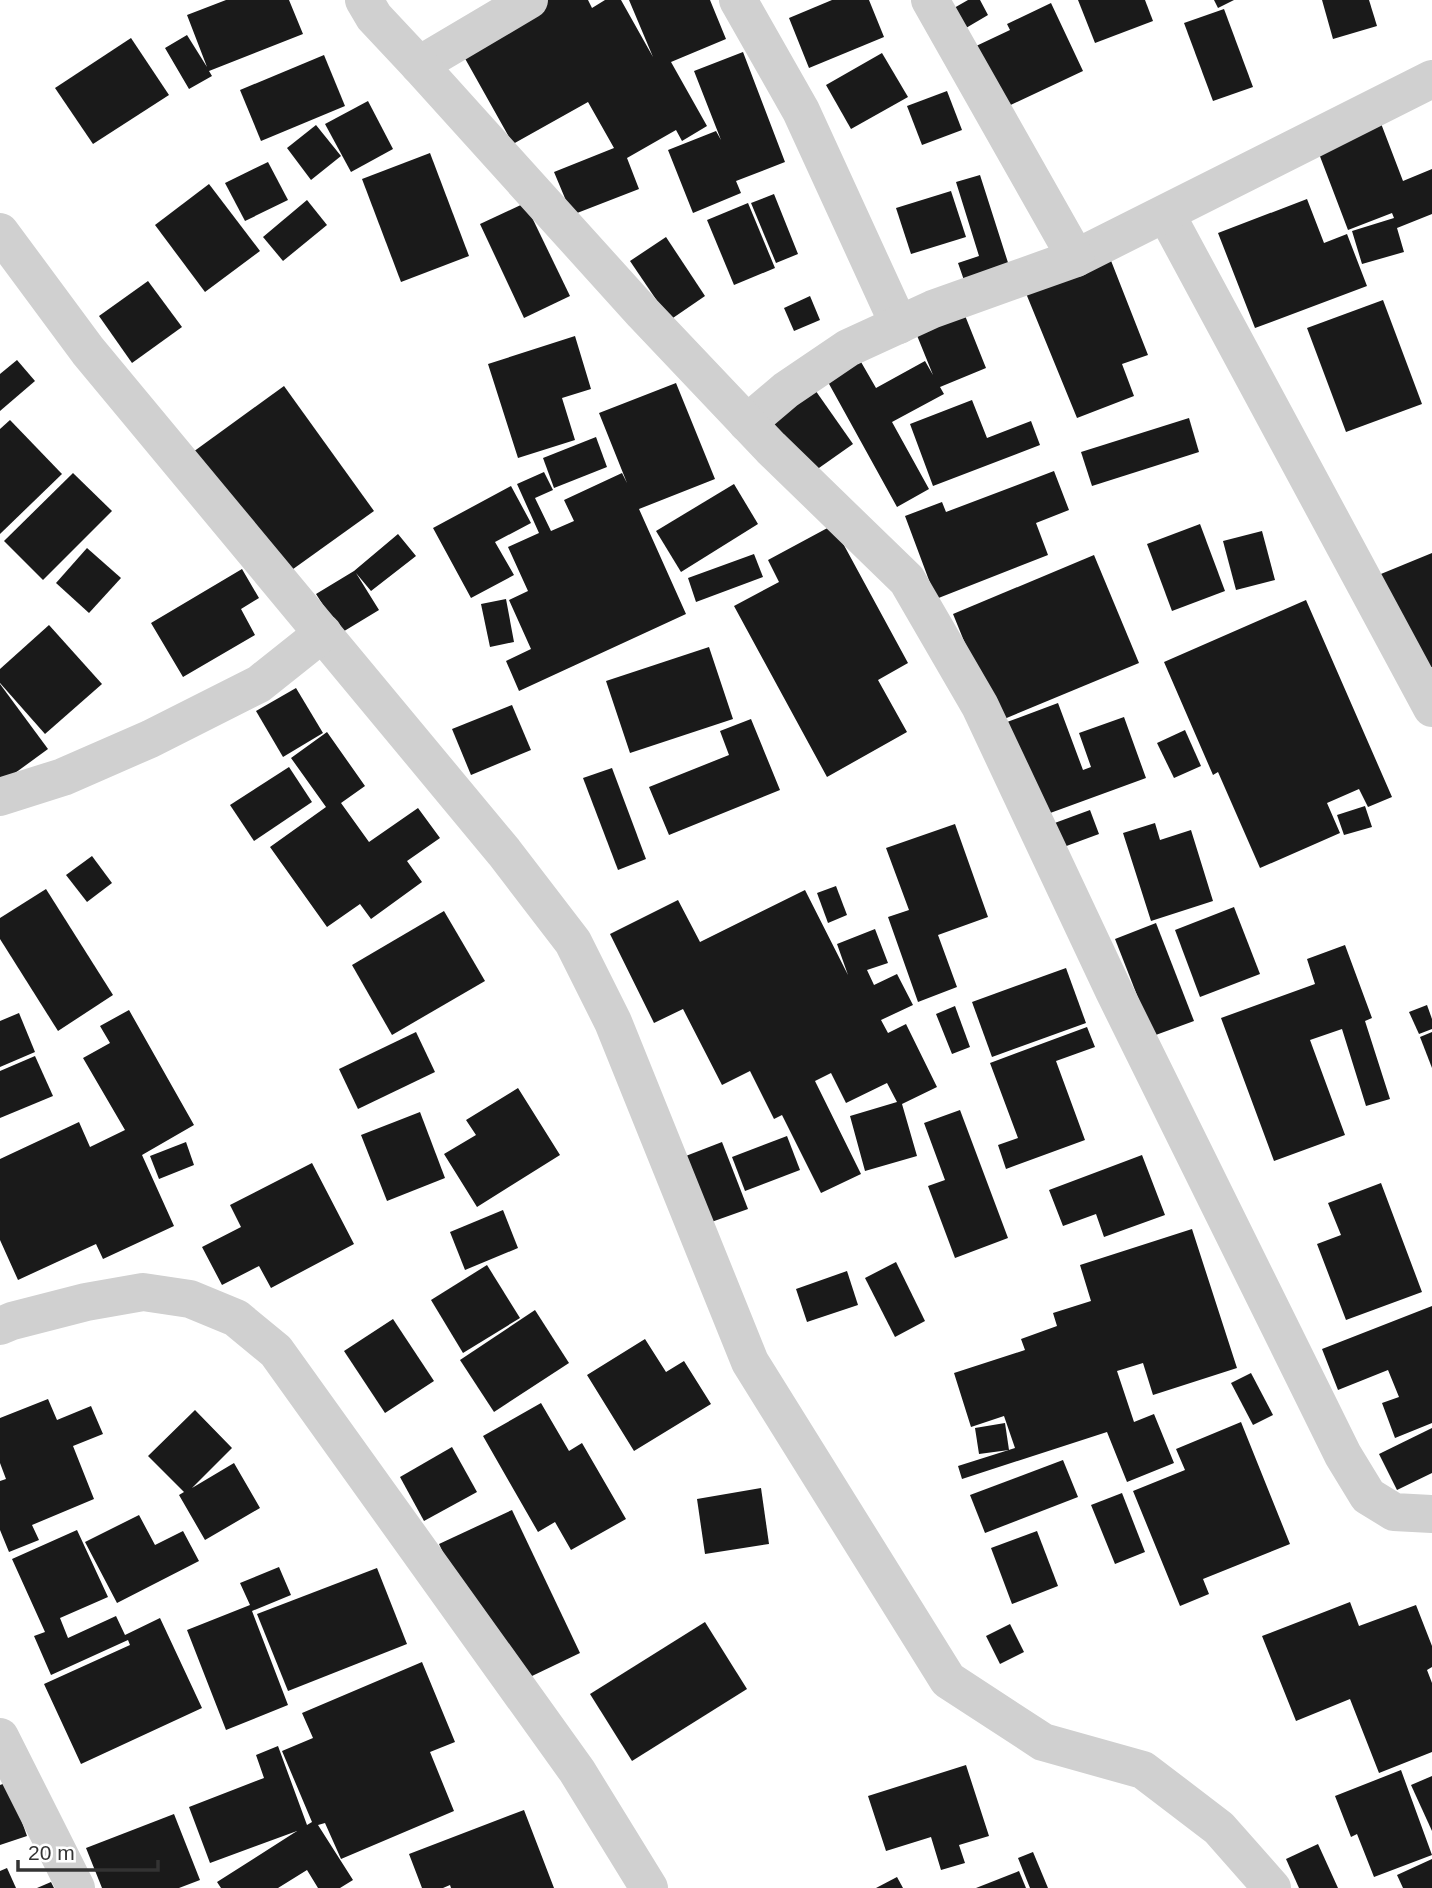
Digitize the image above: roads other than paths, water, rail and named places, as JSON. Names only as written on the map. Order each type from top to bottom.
[{"type":"street","points":[[364,0],[374,17],[643,313],[747,423],[907,580],[980,706],[1114,991],[1343,1455],[1367,1496],[1394,1512],[1432,1514]]},
{"type":"street","points":[[419,65],[529,0]]},
{"type":"street","points":[[738,0],[801,111],[899,325]]},
{"type":"street","points":[[930,0],[1076,258]]},
{"type":"street","points":[[747,423],[786,390],[848,348],[933,309],[1076,258],[1432,79]]},
{"type":"street","points":[[1166,214],[1432,708]]},
{"type":"street","points":[[0,232],[88,351],[504,852],[573,942],[613,1022],[750,1362],[948,1680],[1043,1742],[1143,1770],[1219,1828],[1272,1888]]},
{"type":"street","points":[[0,797],[75,771],[150,738],[259,684],[323,633]]},
{"type":"street","points":[[0,1326],[86,1302],[144,1292],[190,1299],[236,1318],[276,1352],[577,1770],[649,1888]]},
{"type":"street","points":[[0,1737],[76,1888]]}]
